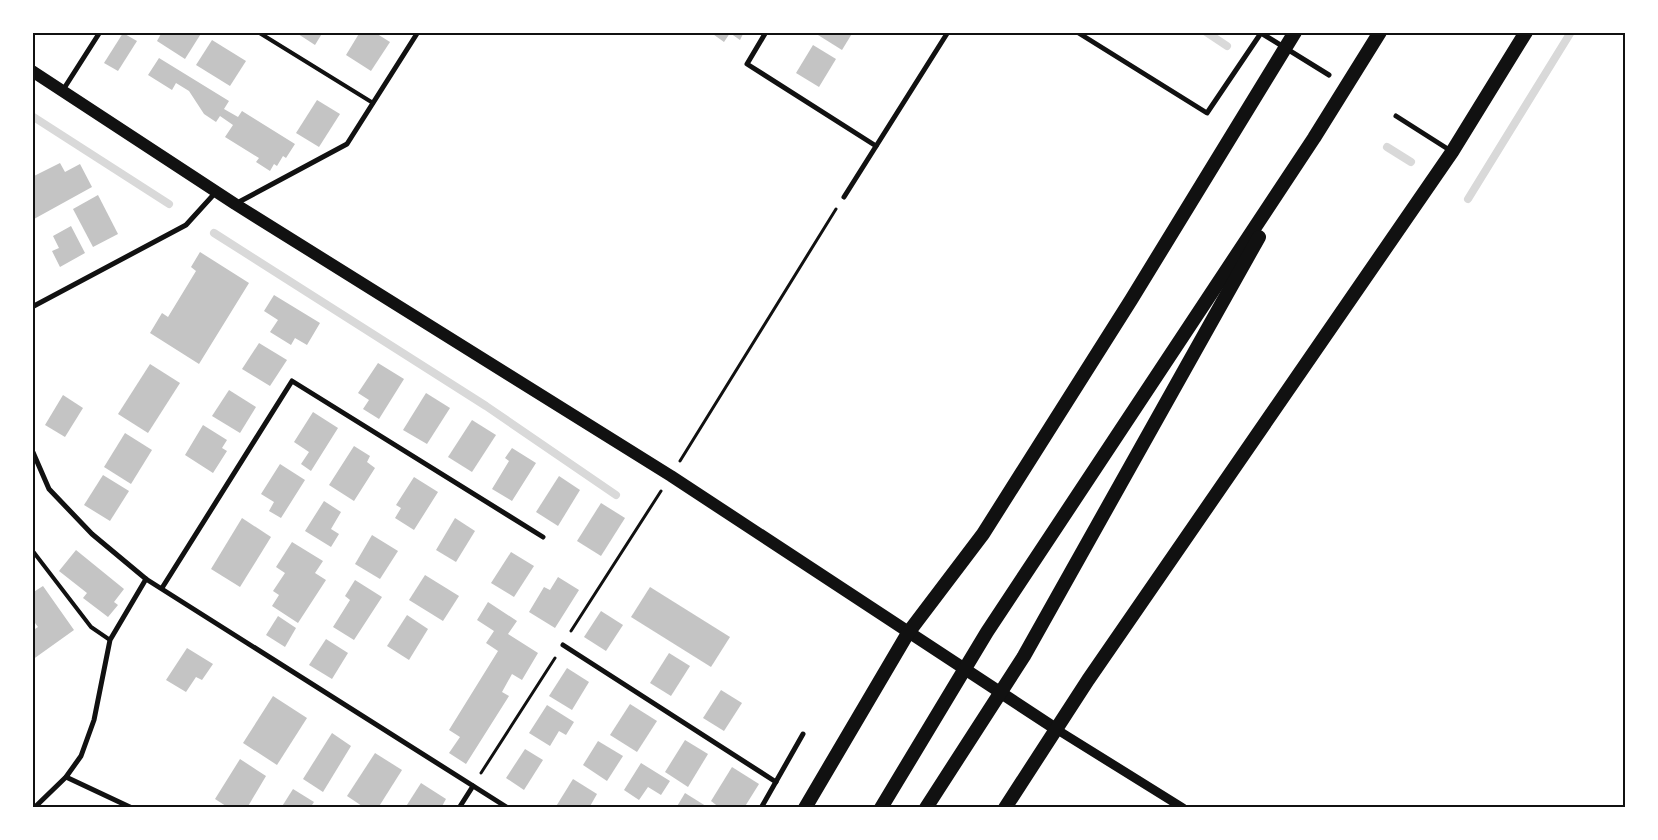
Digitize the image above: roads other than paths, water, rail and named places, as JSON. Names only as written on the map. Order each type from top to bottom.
[{"type":"highway","points":[[804,808],[908,633],[983,534],[1136,292],[1296,32]]},
{"type":"highway","points":[[881,808],[987,632],[1314,138],[1380,32]]},
{"type":"highway","points":[[1005,808],[1088,680],[1452,152],[1526,32]]},
{"type":"highway","points":[[926,808],[1024,656],[1314,138]]},
{"type":"main road","points":[[32,71],[235,204],[671,476],[1056,729]]},
{"type":"street","points":[[63,91],[100,32]]},
{"type":"street","points":[[235,204],[347,144],[418,32]]},
{"type":"street","points":[[766,32],[747,64],[876,146]]},
{"type":"street","points":[[844,197],[948,32]]},
{"type":"street","points":[[1077,32],[1207,113],[1261,33],[1329,75]]},
{"type":"street","points":[[1396,116],[1452,152]]},
{"type":"street","points":[[32,307],[186,225],[216,191]]},
{"type":"street","points":[[162,588],[292,381],[543,537]]},
{"type":"street","points":[[32,450],[49,489],[92,534],[146,579],[508,808]]},
{"type":"street","points":[[34,808],[66,777],[80,756],[94,720],[110,640],[146,579]]},
{"type":"street","points":[[563,645],[776,782]]},
{"type":"street","points":[[1056,729],[1183,808]]},
{"type":"street","points":[[761,808],[804,734]]},
{"type":"street","points":[[66,777],[132,808]]},
{"type":"street","points":[[459,808],[473,786]]},
{"type":"lane","points":[[258,32],[373,103]]},
{"type":"lane","points":[[32,550],[91,627],[110,640]]},
{"type":"waterway","points":[[1206,32],[1227,46]]},
{"type":"waterway","points":[[1468,199],[1571,32]]},
{"type":"waterway","points":[[32,116],[169,204]]},
{"type":"waterway","points":[[1387,147],[1411,162]]},
{"type":"waterway","points":[[214,233],[486,406],[616,495]]}]
